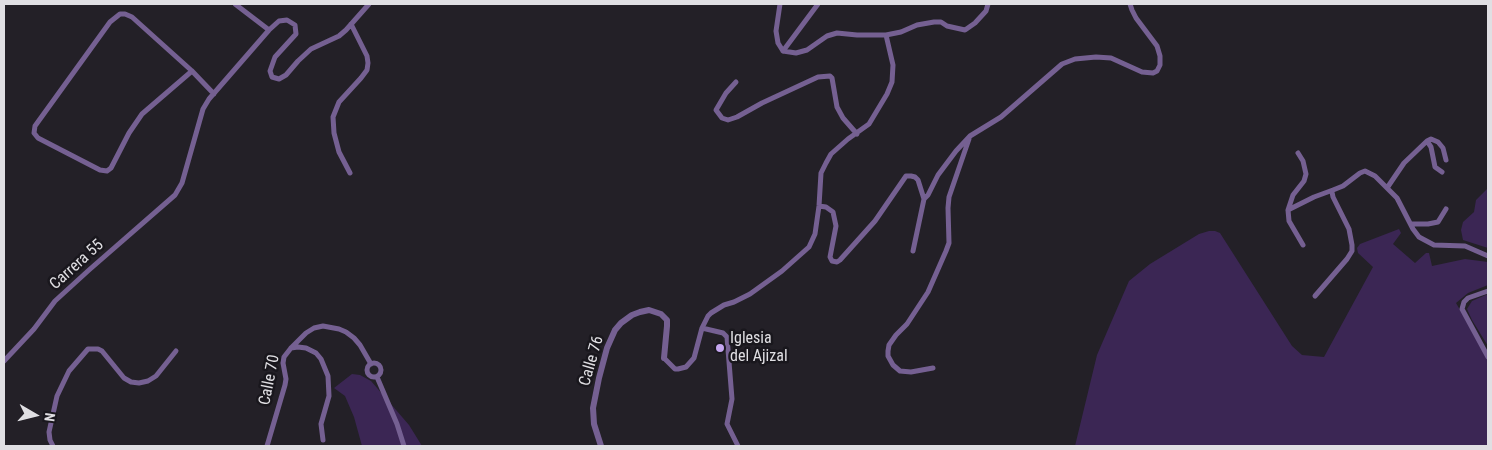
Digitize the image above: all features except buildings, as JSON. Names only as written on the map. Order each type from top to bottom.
[{"type":"street","points":[[235,4],[269,30]]},
{"type":"street","points":[[192,71],[142,114],[129,133],[111,168],[107,171],[100,170],[38,138],[34,133],[35,126],[110,22],[120,14],[132,16],[192,71],[214,94],[279,21],[287,20],[295,26],[296,34],[275,57],[270,71],[272,77],[279,79],[286,76],[311,49],[339,36],[369,4]]},
{"type":"street","points":[[780,4],[776,30],[778,43],[783,51],[796,53],[807,50],[827,36],[837,33],[886,35],[901,32],[917,25],[934,22],[941,22],[947,26],[965,30],[975,23],[986,10],[988,4]]},
{"type":"street","points":[[783,51],[818,4]]},
{"type":"street","points":[[924,199],[938,175],[970,136],[1001,117],[1062,64],[1075,59],[1111,58],[1142,72],[1153,73],[1157,71],[1160,65],[1158,46],[1136,18],[1130,4]]},
{"type":"street","points":[[350,173],[339,152],[334,133],[333,118],[339,102],[367,70],[367,56],[351,24]]},
{"type":"street","points":[[738,446],[726,424],[732,399],[727,337],[723,333],[702,328],[711,313],[750,294],[782,271],[809,247],[815,234],[821,173],[826,163],[848,138],[870,124],[892,82],[893,65],[886,35]]},
{"type":"street","points":[[736,82],[726,93],[716,110],[722,118],[728,120],[738,117],[762,103],[818,77],[830,76],[832,78],[837,107],[843,118],[857,134]]},
{"type":"street","name":"Carrera 55","points":[[4,361],[34,329],[55,301],[175,195],[182,183],[203,109],[214,94]]},
{"type":"street","points":[[933,368],[911,372],[900,371],[893,365],[888,356],[888,351],[889,345],[907,324],[928,292],[946,251],[949,243],[949,197],[970,136]]},
{"type":"street","points":[[1387,188],[1404,163],[1431,139],[1438,142],[1443,148],[1446,160]]},
{"type":"street","points":[[1427,141],[1431,147],[1435,167],[1442,172]]},
{"type":"street","points":[[1298,153],[1303,161],[1306,174],[1304,181],[1293,196],[1288,210],[1289,221],[1303,245]]},
{"type":"street","points":[[1288,210],[1314,197],[1343,186],[1365,171],[1375,176],[1387,188],[1402,207],[1419,236],[1434,246],[1465,246],[1488,256]]},
{"type":"street","points":[[819,206],[830,209],[833,212],[836,226],[830,257],[837,262],[874,221],[906,176],[915,177],[918,180],[924,199],[913,251]]},
{"type":"street","points":[[1315,296],[1347,259],[1352,250],[1349,229],[1333,196],[1333,190]]},
{"type":"street","points":[[1411,224],[1438,222],[1446,209]]},
{"type":"street","points":[[1488,291],[1468,298],[1464,302],[1462,309],[1488,357]]},
{"type":"street","name":"Calle 76","points":[[601,446],[594,424],[593,408],[607,348],[615,330],[632,315],[648,310],[662,314],[667,320],[664,358],[673,367],[678,369],[686,367],[694,358],[702,328]]},
{"type":"street","points":[[291,348],[300,337],[314,328],[331,327],[346,332],[354,338],[371,364]]},
{"type":"street","points":[[53,446],[49,432],[57,396],[69,371],[88,349],[98,348],[124,378],[131,382],[139,383],[148,381],[156,376],[176,351]]},
{"type":"street","points":[[291,348],[306,348],[316,353],[321,359],[328,376],[329,396],[321,424],[322,440]]},
{"type":"street","name":"Calle 70","points":[[267,446],[285,385],[284,357],[291,348]]},
{"type":"street","points":[[371,364],[368,366],[368,374],[374,378],[378,377]]},
{"type":"street","points":[[371,364],[378,364],[381,367],[382,371],[378,377]]},
{"type":"street","points":[[378,377],[404,446]]},
{"type":"shaded area","points":[[1488,188],[1488,248],[1463,240],[1461,230],[1463,222],[1474,212],[1476,200]]},
{"type":"shaded area","points":[[1399,229],[1401,233],[1393,244],[1415,263],[1426,253],[1429,253],[1432,266],[1465,259],[1488,262],[1488,285],[1468,293],[1456,303],[1488,358],[1488,446],[1075,446],[1097,355],[1129,281],[1150,264],[1199,234],[1209,231],[1220,233],[1292,346],[1302,355],[1324,357],[1373,267],[1358,253],[1357,248],[1360,244]]},
{"type":"shaded area","points":[[1488,294],[1488,346],[1467,309],[1472,301]]},
{"type":"shaded area","points":[[352,374],[360,375],[371,381],[409,425],[422,446],[362,446],[354,417],[345,396],[334,388]]},
{"type":"place","name":"Iglesia del Ajizal","points":[[720,348]]}]
